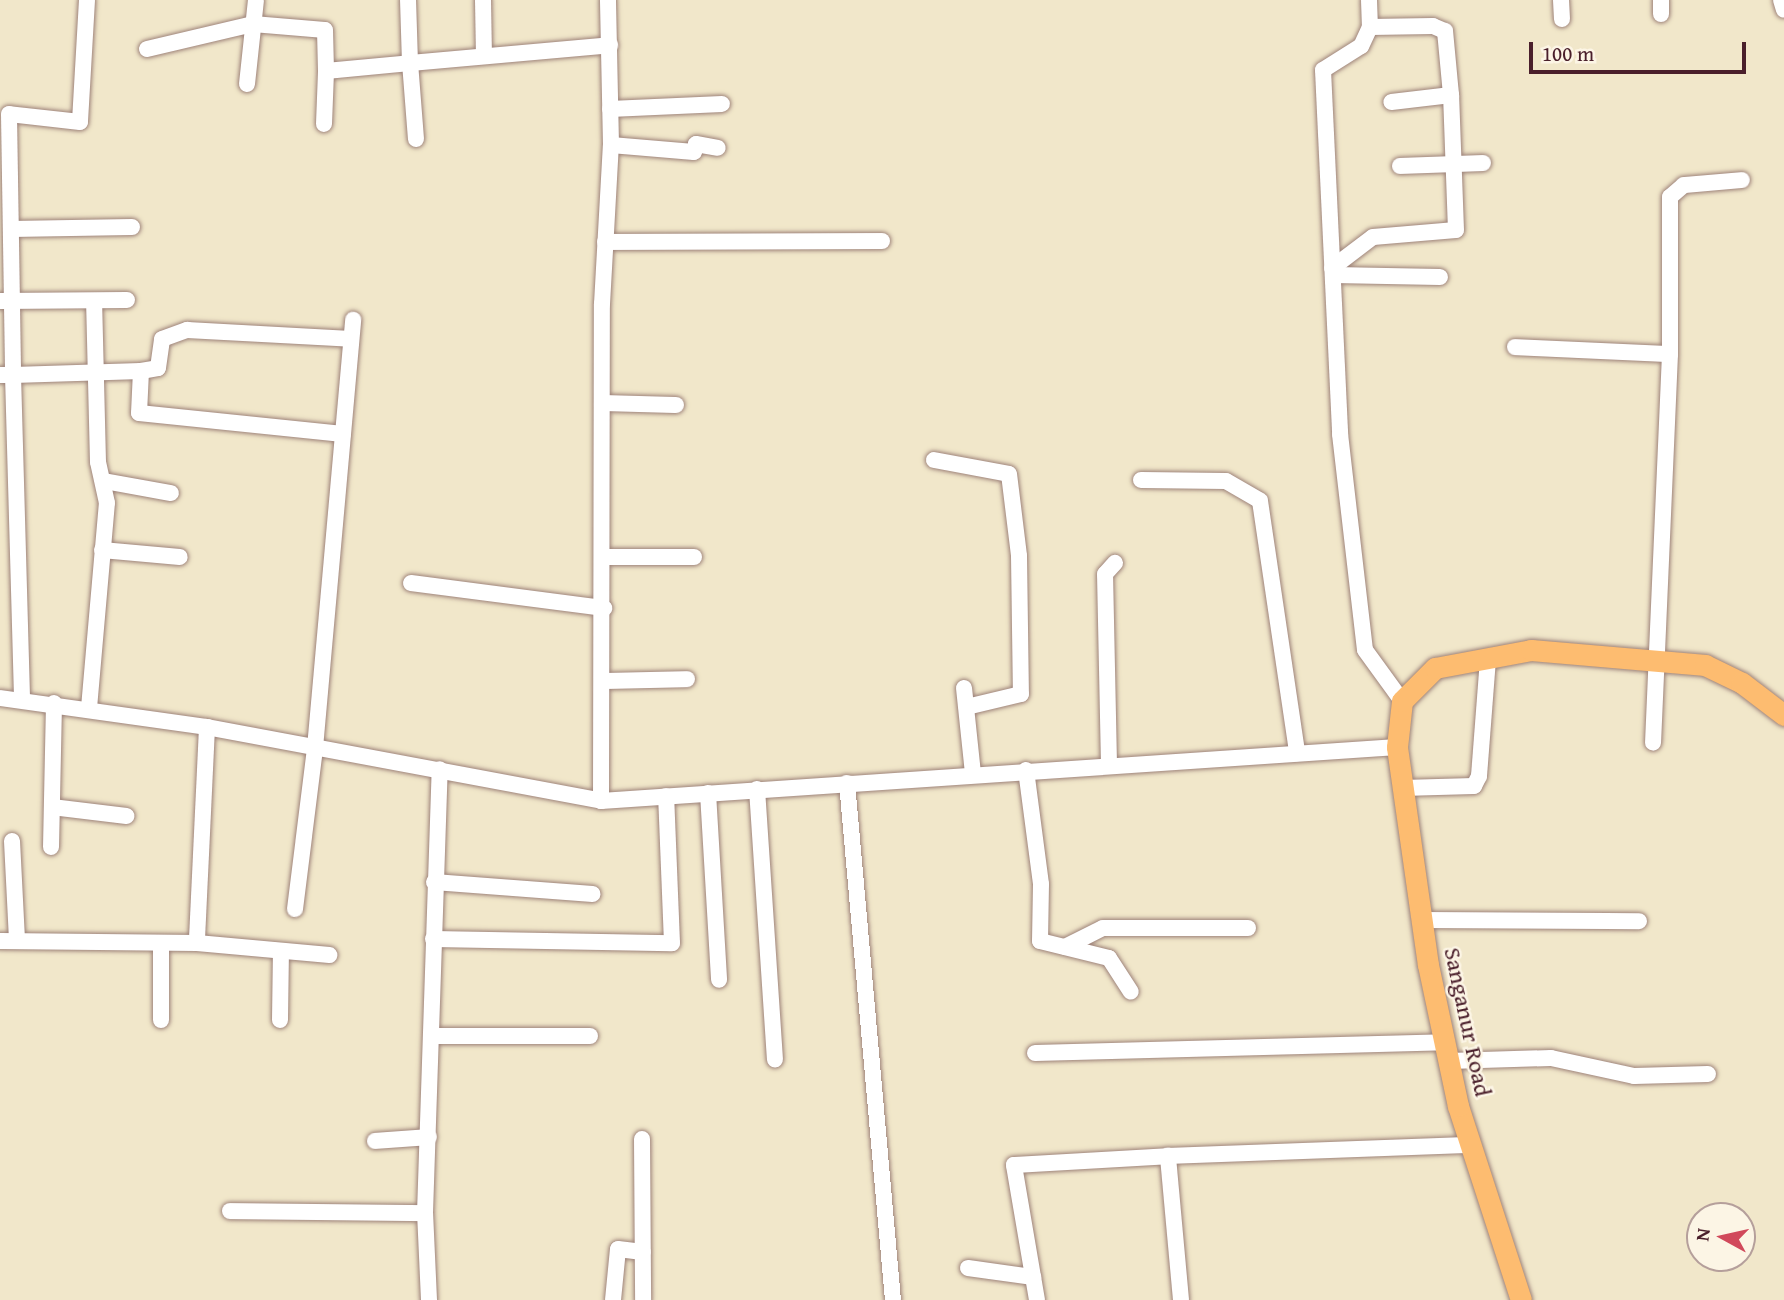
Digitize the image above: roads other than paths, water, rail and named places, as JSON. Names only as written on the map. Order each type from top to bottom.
[{"type":"main road","points":[[1402,701],[1435,668],[1531,650],[1705,666],[1742,683],[1784,715]]},
{"type":"main road","name":"Sanganur Road","points":[[1402,701],[1397,747],[1402,788],[1421,920],[1447,1052],[1472,1145],[1521,1300]]},
{"type":"street","points":[[22,698],[6,375],[6,301],[11,229],[4,114],[80,122],[87,0]]},
{"type":"street","points":[[247,83],[256,0]]},
{"type":"street","points":[[408,0],[416,139]]},
{"type":"street","points":[[483,0],[484,56]]},
{"type":"street","points":[[601,801],[604,608],[602,403],[605,242],[611,145],[608,0]]},
{"type":"street","points":[[1369,0],[1370,27],[1361,46],[1323,70],[1332,271],[1340,434],[1365,650],[1402,701]]},
{"type":"street","points":[[1561,0],[1562,19]]},
{"type":"street","points":[[1781,0],[1784,10]]},
{"type":"street","points":[[147,49],[253,24],[325,30],[324,124]]},
{"type":"street","points":[[1332,271],[1373,237],[1456,230],[1451,95],[1445,31],[1433,26],[1370,27]]},
{"type":"street","points":[[326,71],[610,45]]},
{"type":"street","points":[[1391,102],[1451,95]]},
{"type":"street","points":[[610,109],[722,104]]},
{"type":"street","points":[[611,145],[694,152],[696,144],[718,148]]},
{"type":"street","points":[[1400,166],[1483,163]]},
{"type":"street","points":[[1653,743],[1670,354],[1670,197],[1684,185],[1742,180]]},
{"type":"street","points":[[11,229],[132,227]]},
{"type":"street","points":[[605,242],[882,242]]},
{"type":"street","points":[[1332,271],[1440,276]]},
{"type":"street","points":[[6,301],[127,300]]},
{"type":"street","points":[[89,708],[107,503],[98,462],[94,301]]},
{"type":"street","points":[[295,909],[315,748],[353,320]]},
{"type":"street","points":[[6,375],[141,371],[158,368],[162,339],[187,330],[351,339]]},
{"type":"street","points":[[1516,347],[1670,354]]},
{"type":"street","points":[[141,371],[139,413],[343,434]]},
{"type":"street","points":[[602,403],[676,405]]},
{"type":"street","points":[[934,460],[1009,474],[1019,556],[1021,694],[967,707]]},
{"type":"street","points":[[1141,480],[1226,481],[1261,501],[1297,753]]},
{"type":"street","points":[[104,481],[171,493]]},
{"type":"street","points":[[102,550],[180,557]]},
{"type":"street","points":[[604,557],[694,557]]},
{"type":"street","points":[[1109,764],[1104,574],[1115,563]]},
{"type":"street","points":[[411,583],[604,608]]},
{"type":"street","points":[[1402,788],[1474,786],[1479,776],[1488,658]]},
{"type":"street","points":[[602,681],[687,679]]},
{"type":"street","points":[[964,688],[973,773]]},
{"type":"street","points":[[0,698],[22,698],[207,727],[601,801],[1026,769],[1397,747]]},
{"type":"street","points":[[51,847],[54,703]]},
{"type":"street","points":[[197,943],[207,727]]},
{"type":"street","points":[[429,1300],[425,1213],[434,1036],[434,882],[440,769]]},
{"type":"street","points":[[1026,769],[1041,884],[1040,941],[1109,958],[1131,992]]},
{"type":"street","points":[[847,783],[893,1300]]},
{"type":"street","points":[[757,789],[775,1059]]},
{"type":"street","points":[[708,793],[719,980]]},
{"type":"street","points":[[433,939],[672,943],[666,796]]},
{"type":"street","points":[[52,807],[126,816]]},
{"type":"street","points":[[12,841],[8,941],[197,943],[329,955]]},
{"type":"street","points":[[434,882],[593,894]]},
{"type":"street","points":[[1421,920],[1639,921]]},
{"type":"street","points":[[1065,947],[1103,929],[1248,928]]},
{"type":"street","points":[[161,943],[161,1020]]},
{"type":"street","points":[[280,1020],[281,951]]},
{"type":"street","points":[[434,1036],[590,1036]]},
{"type":"street","points":[[1035,1053],[1447,1052],[1551,1058],[1634,1076],[1708,1074]]},
{"type":"street","points":[[375,1142],[429,1137]]},
{"type":"street","points":[[642,1139],[643,1300]]},
{"type":"street","points":[[1037,1300],[1014,1165],[1168,1156],[1472,1145]]},
{"type":"street","points":[[1168,1156],[1181,1300]]},
{"type":"street","points":[[230,1211],[425,1213]]},
{"type":"street","points":[[613,1300],[618,1250],[643,1252]]},
{"type":"street","points":[[968,1269],[1033,1278]]}]
